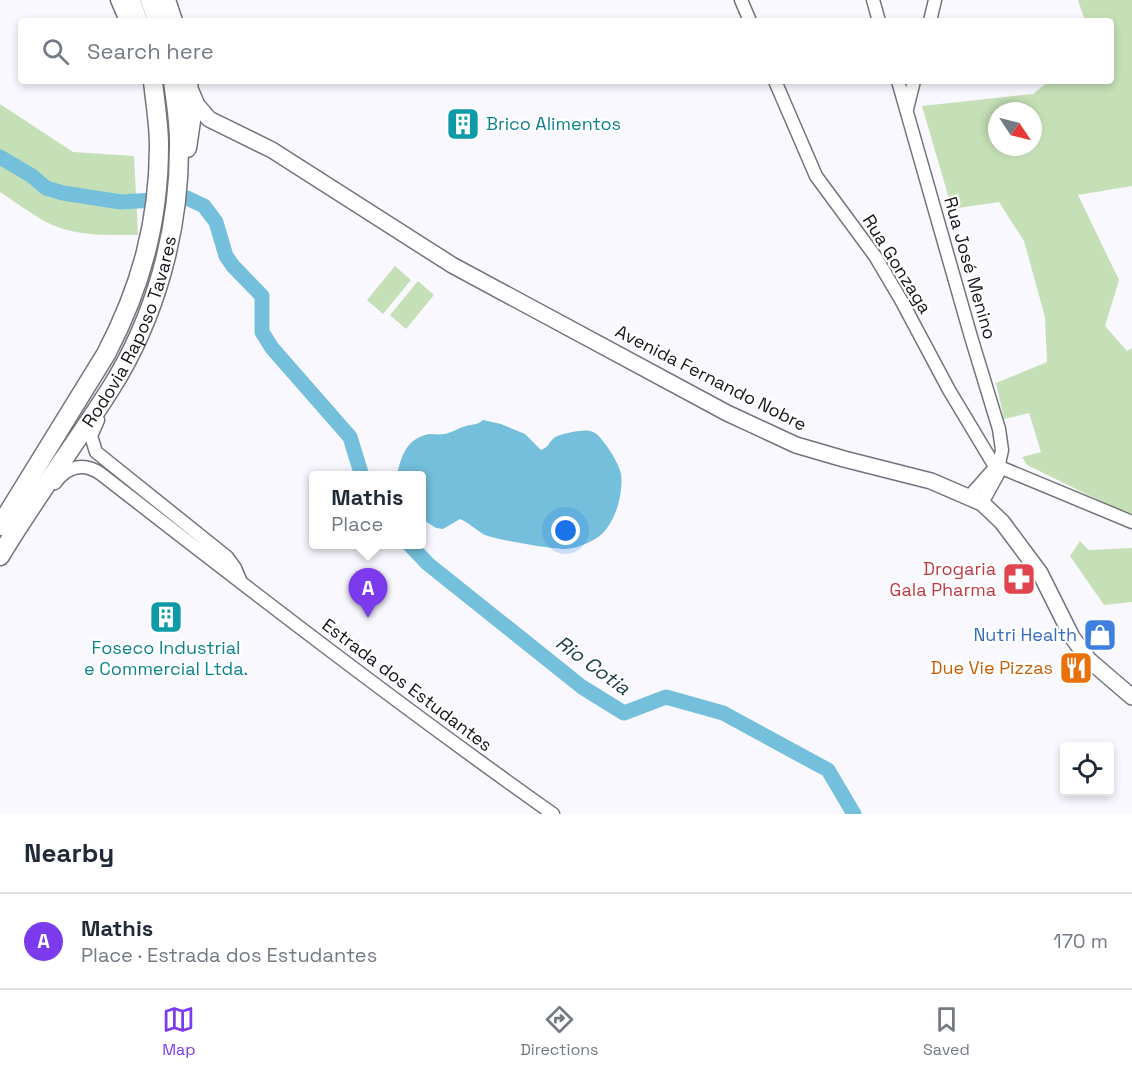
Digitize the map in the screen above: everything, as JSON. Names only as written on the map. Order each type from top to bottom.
[{"type":"highway","points":[[131,0],[137,18]]},
{"type":"highway","points":[[150,0],[156,18]]},
{"type":"highway","points":[[166,0],[172,18]]},
{"type":"highway","name":"Rodovia Raposo Tavares","points":[[0,526],[106,354],[140,276],[153,218],[158,178],[159,144],[153,84]]},
{"type":"highway","points":[[178,178],[190,140],[184,84]]},
{"type":"highway","name":"Rodovia Raposo Tavares","points":[[0,555],[112,386],[136,340],[158,282],[174,216],[184,84]]},
{"type":"main road","name":"Avenida Fernando Nobre","points":[[184,84],[209,119],[273,150],[452,265],[727,413],[796,445],[931,481],[976,500],[1002,522],[1040,573],[1072,637],[1089,660],[1132,697]]},
{"type":"main road","points":[[190,140],[207,129],[224,128]]},
{"type":"street","points":[[117,0],[125,18]]},
{"type":"street","points":[[873,0],[878,18]]},
{"type":"street","points":[[931,18],[935,0]]},
{"type":"street","points":[[745,2],[749,18]]},
{"type":"street","name":"Rua Gonzaga","points":[[776,84],[816,176],[875,256],[949,390],[997,469]]},
{"type":"street","name":"Rua José Menino","points":[[899,84],[999,429],[1002,450],[997,469],[976,500]]},
{"type":"street","points":[[907,109],[913,84]]},
{"type":"street","name":"Estrada dos Estudantes","points":[[136,340],[123,372],[93,430],[94,448],[103,459],[216,556]]},
{"type":"street","name":"Estrada dos Estudantes","points":[[0,555],[26,527],[61,475],[72,468],[82,466],[101,474],[216,556],[231,562],[241,583],[470,755],[553,814]]},
{"type":"street","points":[[997,469],[1132,522]]},
{"type":"green space","points":[[1078,0],[1132,0],[1132,186],[1078,195],[1119,280],[1105,326],[1127,351],[1132,348],[1132,522],[1121,511],[1027,465],[1022,457],[1041,452],[1029,413],[1004,419],[996,383],[1047,362],[1045,317],[1024,241],[999,202],[952,209],[922,106],[1033,94],[1045,84],[1114,84],[1114,18],[1084,18]]},
{"type":"green space","points":[[0,104],[73,152],[134,156],[138,235],[90,234],[66,230],[44,221],[0,192]]},
{"type":"green space","points":[[395,266],[411,280],[383,314],[367,300]]},
{"type":"green space","points":[[418,281],[434,295],[406,329],[390,315]]},
{"type":"green space","points":[[1080,541],[1089,550],[1132,548],[1132,602],[1104,605],[1070,556]]},
{"type":"water","points":[[483,420],[501,424],[525,434],[541,450],[557,436],[577,431],[593,432],[599,436],[617,463],[622,482],[619,501],[608,527],[592,541],[568,549],[558,549],[488,536],[460,519],[443,529],[436,528],[426,522],[426,471],[398,471],[406,449],[421,436],[447,433]]},
{"type":"waterway","name":"Rio Cotia","points":[[0,157],[32,176],[46,188],[63,193],[121,202],[187,198],[204,206],[216,222],[226,256],[262,296],[262,332],[272,348],[350,437],[360,471]]},
{"type":"waterway","name":"Rio Cotia","points":[[414,549],[428,564],[582,687],[624,713],[666,697],[723,713],[828,770],[854,814]]},
{"type":"place","name":"Brico Alimentos","points":[[463,124]]},
{"type":"place","name":"Drogaria Gala Pharma","points":[[1019,579]]},
{"type":"place","name":"Foseco Industrial e Commercial Ltda.","points":[[166,617]]},
{"type":"place","name":"Mathis","points":[[368,618]]},
{"type":"place","name":"Nutri Health","points":[[1100,635]]},
{"type":"place","name":"Due Vie Pizzas","points":[[1076,668]]}]
